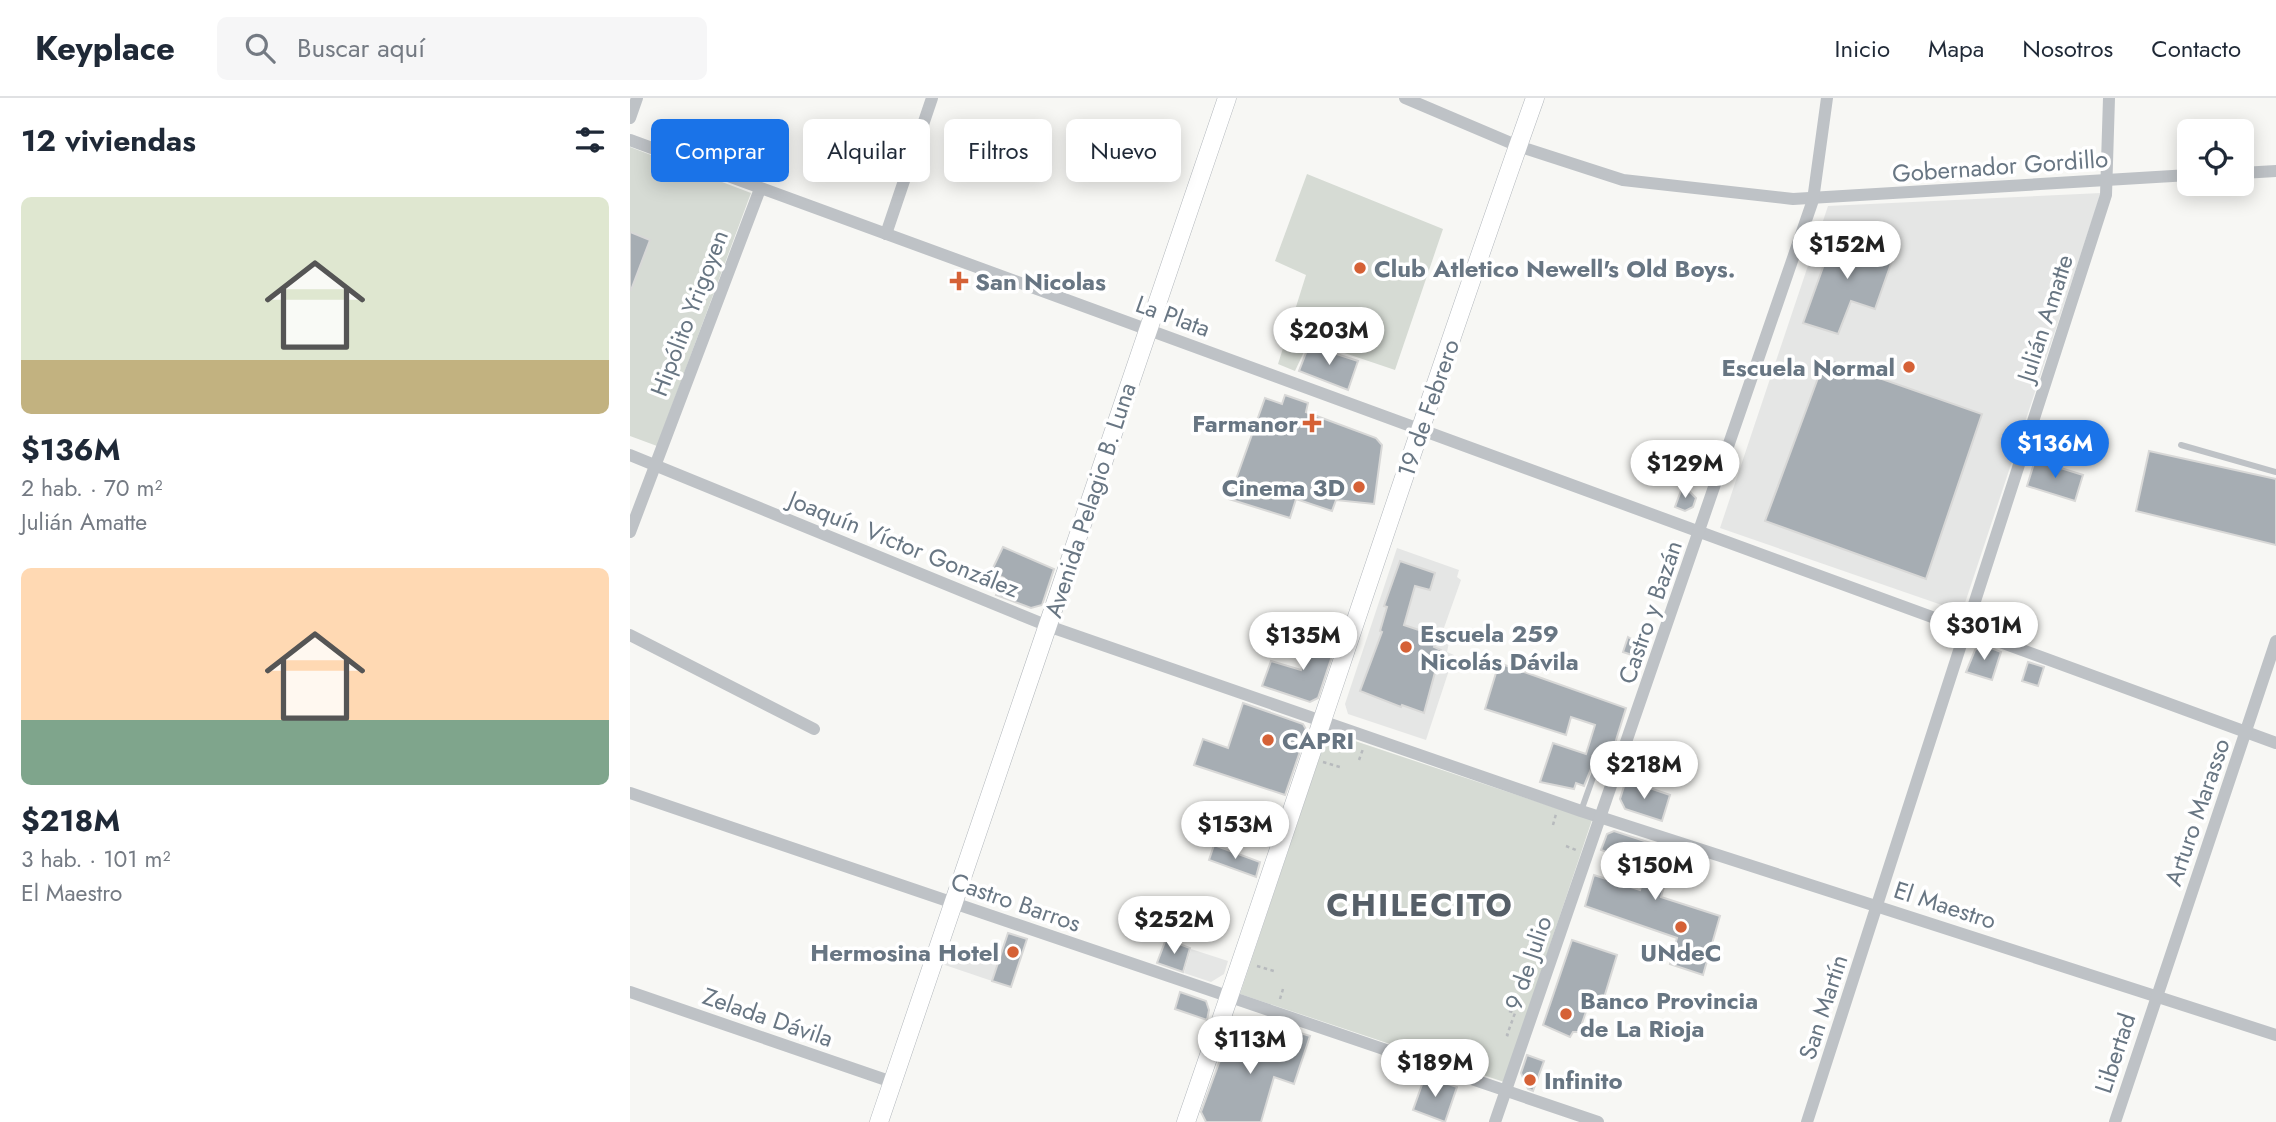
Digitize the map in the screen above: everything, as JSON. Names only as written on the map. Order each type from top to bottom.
[{"type":"main road","name":"Avenida Pelagio B. Luna","points":[[879,1122],[1227,98]]},
{"type":"main road","name":"19 de Febrero","points":[[1186,1122],[1325,720],[1419,431],[1535,98]]},
{"type":"street","points":[[630,118],[637,98]]},
{"type":"street","points":[[886,234],[932,98]]},
{"type":"street","name":"Gobernador Gordillo","points":[[1405,98],[1518,146],[1642,184],[1813,200],[2177,177]]},
{"type":"street","name":"Castro y Bazán","points":[[1600,817],[1701,532],[1813,200],[1827,98]]},
{"type":"street","name":"Julián Amatte","points":[[1879,906],[2106,195],[2109,98]]},
{"type":"street","name":"La Plata","points":[[630,140],[2276,743]]},
{"type":"street","points":[[2254,172],[2276,171]]},
{"type":"street","name":"Hipólito Yrigoyen","points":[[630,532],[760,189]]},
{"type":"street","name":"Joaquín Víctor González","points":[[630,455],[1048,626],[1600,817]]},
{"type":"street","points":[[630,635],[814,729]]},
{"type":"street","name":"Arturo Marasso","points":[[2156,996],[2276,641]]},
{"type":"street","name":"Castro Barros","points":[[630,793],[1598,1122]]},
{"type":"street","name":"El Maestro","points":[[1600,817],[2276,1035]]},
{"type":"street","name":"9 de Julio","points":[[1495,1122],[1600,817]]},
{"type":"street","name":"San Martín","points":[[1807,1122],[1879,906]]},
{"type":"street","name":"Zelada Dávila","points":[[630,992],[892,1082]]},
{"type":"street","name":"Libertad","points":[[2115,1122],[2156,996]]},
{"type":"lane","points":[[2181,445],[2276,472]]},
{"type":"lane","points":[[1581,811],[1597,769],[1616,773]]},
{"type":"path","points":[[1242,961],[1273,971]]},
{"type":"shaded area","points":[[630,147],[651,155],[651,182],[722,182],[751,193],[657,446],[630,436]]},
{"type":"shaded area","name":"Club Atletico Newell's Old Boys.","points":[[1307,174],[1443,229],[1395,370],[1309,341],[1295,371],[1278,364],[1306,275],[1275,261]]},
{"type":"shaded area","name":"Escuela Normal","points":[[2101,193],[1962,612],[1720,528],[1828,206]]},
{"type":"shaded area","name":"Escuela 259 Nicolás Dávila","points":[[1397,548],[1459,570],[1457,577],[1461,580],[1440,639],[1449,642],[1447,652],[1454,655],[1426,740],[1348,714],[1345,704]]},
{"type":"shaded area","points":[[1328,732],[1592,820],[1504,1082],[1240,994]]},
{"type":"shaded area","points":[[948,948],[998,965],[992,981],[942,964]]},
{"type":"shaded area","points":[[1191,949],[1228,961],[1224,974],[1211,982],[1184,973]]},
{"type":"building","points":[[1837,228],[1875,241],[1870,252],[1893,258],[1875,309],[1851,301],[1838,334],[1803,323]]},
{"type":"building","points":[[630,232],[650,240],[631,290],[630,290]]},
{"type":"building","points":[[1309,345],[1358,361],[1348,390],[1299,371]]},
{"type":"building","points":[[1825,359],[1982,414],[1926,579],[1765,521]]},
{"type":"building","points":[[1285,395],[1308,403],[1306,412],[1376,438],[1382,445],[1374,504],[1336,500],[1332,511],[1296,499],[1290,518],[1229,499],[1265,398],[1282,404]]},
{"type":"building","points":[[2149,451],[2276,479],[2276,545],[2136,511]]},
{"type":"building","points":[[2035,460],[2083,475],[2075,501],[2027,486]]},
{"type":"building","points":[[1683,485],[1696,498],[1693,507],[1685,511],[1675,507]]},
{"type":"building","points":[[1003,547],[1054,569],[1042,605],[1031,608],[996,595],[1004,578],[991,572]]},
{"type":"building","points":[[1400,561],[1435,573],[1430,590],[1415,586],[1404,625],[1437,636],[1434,647],[1441,650],[1424,713],[1360,691],[1382,632],[1380,631],[1387,607],[1384,606]]},
{"type":"building","points":[[1313,633],[1337,641],[1318,698],[1310,702],[1262,686],[1271,661],[1301,670]]},
{"type":"building","points":[[1628,637],[1644,646],[1643,654],[1635,656],[1623,652]]},
{"type":"building","points":[[1984,645],[2001,652],[1992,680],[1966,672],[1975,650]]},
{"type":"building","points":[[2028,662],[2044,667],[2038,686],[2022,681]]},
{"type":"building","points":[[1499,663],[1626,708],[1608,766],[1593,764],[1584,786],[1576,783],[1574,789],[1540,782],[1553,743],[1586,754],[1595,725],[1571,717],[1566,735],[1485,709]]},
{"type":"building","points":[[1243,703],[1303,724],[1307,731],[1285,795],[1194,765],[1203,739],[1228,748]]},
{"type":"building","points":[[1626,780],[1670,795],[1662,821],[1625,809],[1620,799]]},
{"type":"building","name":"UNdeC","points":[[1614,831],[1675,851],[1661,897],[1720,916],[1703,975],[1670,964],[1677,938],[1585,906],[1594,875],[1640,890],[1647,867],[1601,850],[1607,834]]},
{"type":"building","points":[[1214,845],[1260,862],[1256,877],[1209,860]]},
{"type":"building","name":"Hermosina Hotel","points":[[1008,933],[1027,939],[1011,987],[992,981]]},
{"type":"building","points":[[1166,939],[1190,948],[1183,972],[1157,963]]},
{"type":"building","points":[[1572,940],[1617,955],[1603,1001],[1591,997],[1579,1032],[1573,1032],[1570,1037],[1543,1025]]},
{"type":"building","points":[[1180,992],[1206,1001],[1209,1010],[1207,1020],[1175,1009]]},
{"type":"building","points":[[1238,1022],[1251,1028],[1250,1034],[1288,1050],[1294,1031],[1310,1036],[1294,1084],[1274,1077],[1261,1122],[1206,1122],[1201,1112],[1230,1033]]},
{"type":"building","name":"Infinito","points":[[1527,1055],[1544,1061],[1533,1091],[1528,1089],[1521,1073]]},
{"type":"building","points":[[1425,1076],[1457,1087],[1445,1122],[1413,1110]]},
{"type":"place","name":"Club Atletico Newell's Old Boys.","points":[[1360,268]]},
{"type":"place","name":"San Nicolas","points":[[959,281]]},
{"type":"place","name":"Escuela Normal","points":[[1909,367]]},
{"type":"place","name":"Farmanor","points":[[1312,423]]},
{"type":"place","name":"Cinema 3D","points":[[1359,487]]},
{"type":"place","name":"Escuela 259 Nicolás Dávila","points":[[1406,647]]},
{"type":"place","name":"CAPRI","points":[[1268,740]]},
{"type":"place","name":"UNdeC","points":[[1681,927]]},
{"type":"place","name":"Hermosina Hotel","points":[[1013,952]]},
{"type":"place","name":"Banco Provincia de La Rioja","points":[[1566,1014]]},
{"type":"place","name":"Infinito","points":[[1530,1080]]},
{"type":"district","name":"CHILECITO","points":[[1420,905]]}]
